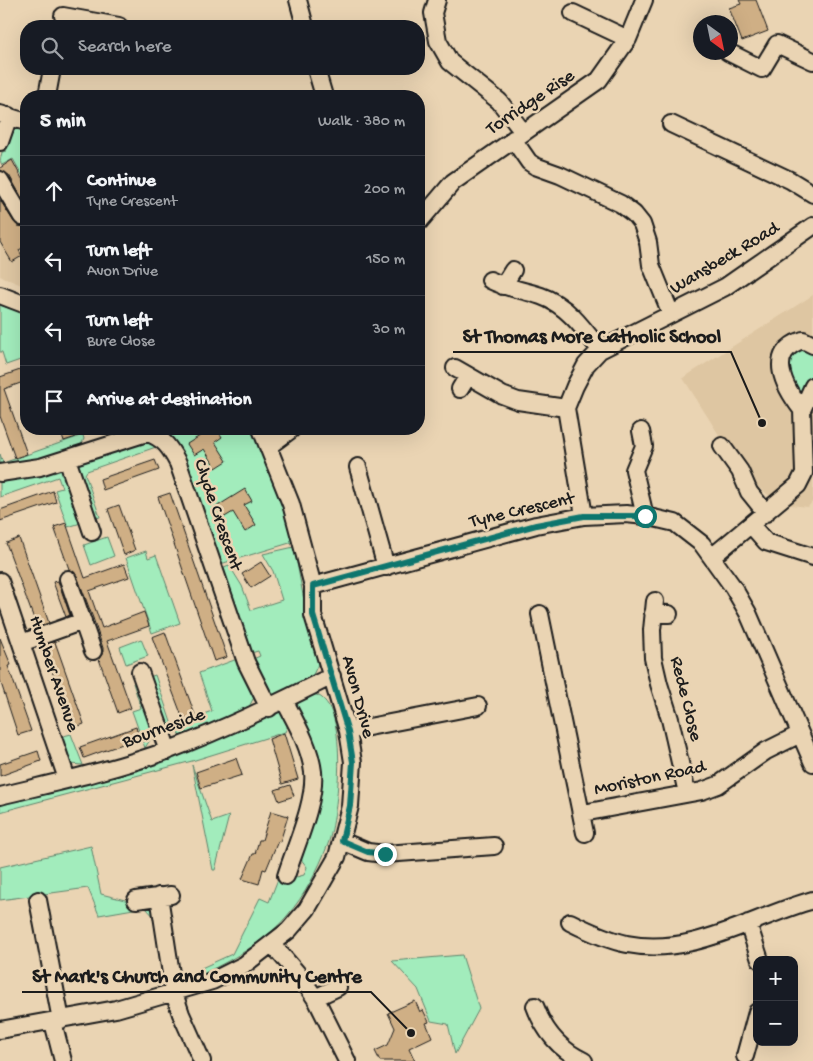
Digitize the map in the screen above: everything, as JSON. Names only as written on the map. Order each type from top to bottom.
[{"type":"street","points":[[298,0],[303,20]]},
{"type":"street","points":[[437,0],[433,13],[438,41],[450,62],[499,101],[518,136],[529,162],[621,204],[634,214],[642,224],[648,242],[650,265],[671,314]]},
{"type":"street","name":"Torridge Rise","points":[[425,212],[453,182],[590,88],[619,55],[628,39],[644,0]]},
{"type":"street","points":[[573,13],[628,39]]},
{"type":"street","points":[[64,14],[92,20]]},
{"type":"street","points":[[738,57],[762,69],[777,44],[813,61]]},
{"type":"street","points":[[48,90],[51,75]]},
{"type":"street","points":[[318,75],[322,90]]},
{"type":"street","points":[[0,142],[4,115],[20,120]]},
{"type":"street","points":[[671,124],[790,180],[813,194]]},
{"type":"street","points":[[0,180],[20,214]]},
{"type":"street","name":"Wansbeck Road","points":[[566,408],[586,365],[600,350],[725,287],[813,226]]},
{"type":"street","points":[[513,270],[496,283],[542,296],[556,304],[571,316],[600,350]]},
{"type":"street","points":[[0,294],[20,302]]},
{"type":"street","points":[[802,410],[787,384],[780,362],[783,352],[791,344],[803,340],[813,344]]},
{"type":"street","points":[[461,378],[518,401],[566,408],[584,516]]},
{"type":"street","points":[[713,556],[798,485],[804,473],[802,410],[813,386]]},
{"type":"street","points":[[641,431],[644,446],[634,470],[645,516]]},
{"type":"street","name":"Clyde Crescent","points":[[0,473],[67,459],[141,435]]},
{"type":"street","name":"Clyde Crescent","points":[[153,435],[159,437],[170,448],[178,463],[246,662],[269,708]]},
{"type":"street","name":"Avon Drive","points":[[0,1030],[116,1009],[212,981],[244,965],[272,944],[307,909],[328,875],[342,841],[350,797],[353,762],[348,732],[313,615],[313,586],[291,504],[263,435]]},
{"type":"street","points":[[269,446],[284,435]]},
{"type":"street","points":[[722,446],[740,472],[749,492],[766,513]]},
{"type":"street","points":[[67,459],[92,532]]},
{"type":"street","points":[[358,467],[386,567]]},
{"type":"street","name":"Tyne Crescent","points":[[313,586],[536,525],[584,516],[645,516],[675,523],[696,539],[713,556],[748,613],[813,763]]},
{"type":"street","points":[[752,525],[766,542],[813,557]]},
{"type":"street","points":[[68,579],[93,651]]},
{"type":"street","name":"Humber Avenue","points":[[0,581],[67,779]]},
{"type":"street","name":"Rede Close","points":[[659,609],[653,658],[670,719],[687,793]]},
{"type":"street","name":"Moriston Road","points":[[540,614],[538,636],[583,813],[585,833]]},
{"type":"street","points":[[21,643],[83,621]]},
{"type":"street","points":[[140,672],[168,751]]},
{"type":"street","name":"Bourneside","points":[[0,796],[122,766],[168,751],[230,727],[332,676]]},
{"type":"street","points":[[284,700],[307,747],[313,772],[312,793],[286,876]]},
{"type":"street","points":[[348,732],[478,706]]},
{"type":"street","name":"Moriston Road","points":[[583,813],[687,793],[718,785],[766,751],[800,734]]},
{"type":"street","points":[[342,841],[368,852],[385,854],[494,846]]},
{"type":"street","points":[[136,900],[165,896],[174,993],[181,1014],[202,1061]]},
{"type":"street","points":[[38,900],[63,1061]]},
{"type":"street","points":[[570,922],[597,927],[627,944],[655,947],[685,944],[715,937],[786,907],[813,900]]},
{"type":"street","points":[[748,923],[759,956]]},
{"type":"street","points":[[272,944],[303,980],[315,998],[347,1061]]},
{"type":"street","points":[[315,998],[338,987]]},
{"type":"street","points":[[535,1006],[540,1019],[553,1029],[560,1047],[584,1061]]},
{"type":"street","points":[[745,1056],[753,1027]]},
{"type":"shaded area","points":[[0,185],[20,219],[20,284],[0,276]]},
{"type":"shaded area","points":[[813,295],[813,501],[808,507],[791,505],[781,494],[775,500],[753,483],[740,468],[683,378]]},
{"type":"green space","points":[[20,126],[20,171],[13,159],[2,165],[0,161],[2,152],[6,151],[13,132]]},
{"type":"green space","points":[[0,305],[20,312],[20,360],[6,365],[2,352],[0,352]]},
{"type":"green space","points":[[801,347],[813,352],[813,378],[806,396],[794,392],[786,357]]},
{"type":"green space","points":[[83,435],[84,439],[80,447],[34,462],[0,466],[0,454],[3,463]]},
{"type":"green space","points":[[167,435],[254,435],[278,493],[293,542],[217,565],[189,468],[182,463]]},
{"type":"green space","points":[[139,439],[159,443],[156,447],[87,471],[85,474],[100,517],[68,527],[55,490],[62,488],[58,477],[0,497],[0,478]]},
{"type":"green space","points":[[107,537],[114,556],[91,565],[84,545]]},
{"type":"green space","points":[[294,547],[308,622],[320,660],[310,681],[274,697],[268,694],[253,659],[260,656],[258,651],[251,653],[219,569],[229,565],[242,586],[251,610],[282,600],[273,571],[263,554]]},
{"type":"green space","points":[[146,551],[148,558],[156,555],[180,623],[152,633],[126,558]]},
{"type":"green space","points":[[141,639],[148,656],[126,664],[120,647]]},
{"type":"green space","points":[[240,658],[257,697],[253,699],[249,707],[251,712],[237,718],[231,715],[226,717],[224,724],[180,737],[175,724],[212,711],[199,673]]},
{"type":"green space","points":[[155,675],[174,731],[151,738],[145,748],[132,711],[141,708],[133,683]]},
{"type":"green space","points":[[311,694],[324,700],[332,714],[337,735],[339,759],[338,785],[332,830],[328,844],[305,891],[294,908],[278,926],[246,951],[199,976],[197,970],[232,954],[260,898],[269,902],[278,879],[291,882],[293,878],[304,875],[307,867],[300,858],[317,800],[296,713],[298,702]]},
{"type":"green space","points":[[276,712],[283,712],[288,725],[285,732],[192,761],[0,812],[0,801]]},
{"type":"green space","points":[[71,734],[83,765],[70,764],[60,737]]},
{"type":"green space","points":[[192,765],[212,822],[229,816],[215,870],[213,870]]},
{"type":"green space","points":[[91,846],[101,894],[153,907],[158,921],[145,907],[99,915],[88,888],[0,900],[0,867]]},
{"type":"green space","points":[[462,955],[479,1009],[455,1054],[448,1024],[431,1021],[418,989],[392,961]]},
{"type":"building","points":[[739,0],[756,0],[768,31],[742,41],[738,31],[738,15],[732,15],[729,8],[741,4]]},
{"type":"building","points":[[12,160],[20,175],[20,194],[9,175],[0,170],[0,168]]},
{"type":"building","points":[[0,200],[14,222],[20,226],[20,257],[12,262],[0,242]]},
{"type":"building","points":[[20,370],[20,383],[4,389],[27,454],[15,458],[0,416],[0,377]]},
{"type":"building","points":[[62,435],[75,435],[76,437],[64,441]]},
{"type":"building","points":[[201,435],[221,435],[222,437],[215,442],[227,461],[216,468],[204,449],[194,455],[187,444]]},
{"type":"building","points":[[155,460],[159,470],[103,490],[100,479]]},
{"type":"building","points":[[245,489],[252,501],[244,505],[256,525],[245,532],[233,512],[223,518],[216,507]]},
{"type":"building","points":[[53,491],[56,502],[0,521],[0,510]]},
{"type":"building","points":[[170,493],[227,657],[214,661],[158,497]]},
{"type":"building","points":[[119,505],[135,550],[124,555],[108,509]]},
{"type":"building","points":[[66,523],[85,578],[124,564],[129,577],[89,591],[102,628],[144,612],[149,626],[107,641],[131,708],[118,713],[99,659],[103,653],[103,648],[93,618],[77,576],[69,569],[54,527]]},
{"type":"building","points":[[19,538],[49,623],[37,627],[6,543]]},
{"type":"building","points":[[261,562],[270,576],[251,588],[242,574]]},
{"type":"building","points":[[58,581],[70,615],[66,617],[53,582]]},
{"type":"building","points":[[165,632],[195,715],[183,719],[152,637]]},
{"type":"building","points":[[0,638],[11,665],[8,666],[31,731],[18,735],[0,680]]},
{"type":"building","points":[[55,642],[84,724],[71,729],[44,646]]},
{"type":"building","points":[[136,727],[139,738],[84,758],[80,747]]},
{"type":"building","points":[[284,733],[298,779],[282,784],[269,739]]},
{"type":"building","points":[[38,751],[41,761],[0,776],[0,764]]},
{"type":"building","points":[[236,758],[242,775],[201,788],[196,772]]},
{"type":"building","points":[[290,785],[294,796],[279,801],[275,790]]},
{"type":"building","points":[[271,811],[288,816],[280,842],[278,841],[266,870],[263,869],[259,884],[242,879],[253,854],[255,854],[259,840],[262,840]]},
{"type":"building","points":[[415,1001],[420,1012],[423,1010],[429,1022],[426,1023],[432,1037],[409,1048],[415,1061],[380,1061],[375,1051],[388,1045],[395,1028],[388,1013]]},
{"type":"place","name":"St Thomas More Catholic School","points":[[762,423]]},
{"type":"place","name":"St Mark's Church and Community Centre","points":[[411,1033]]},
{"type":"route","points":[[385,854],[368,852],[342,841],[350,806],[353,762],[348,732],[313,615],[313,586],[536,525],[584,516],[626,514],[645,516]]}]
